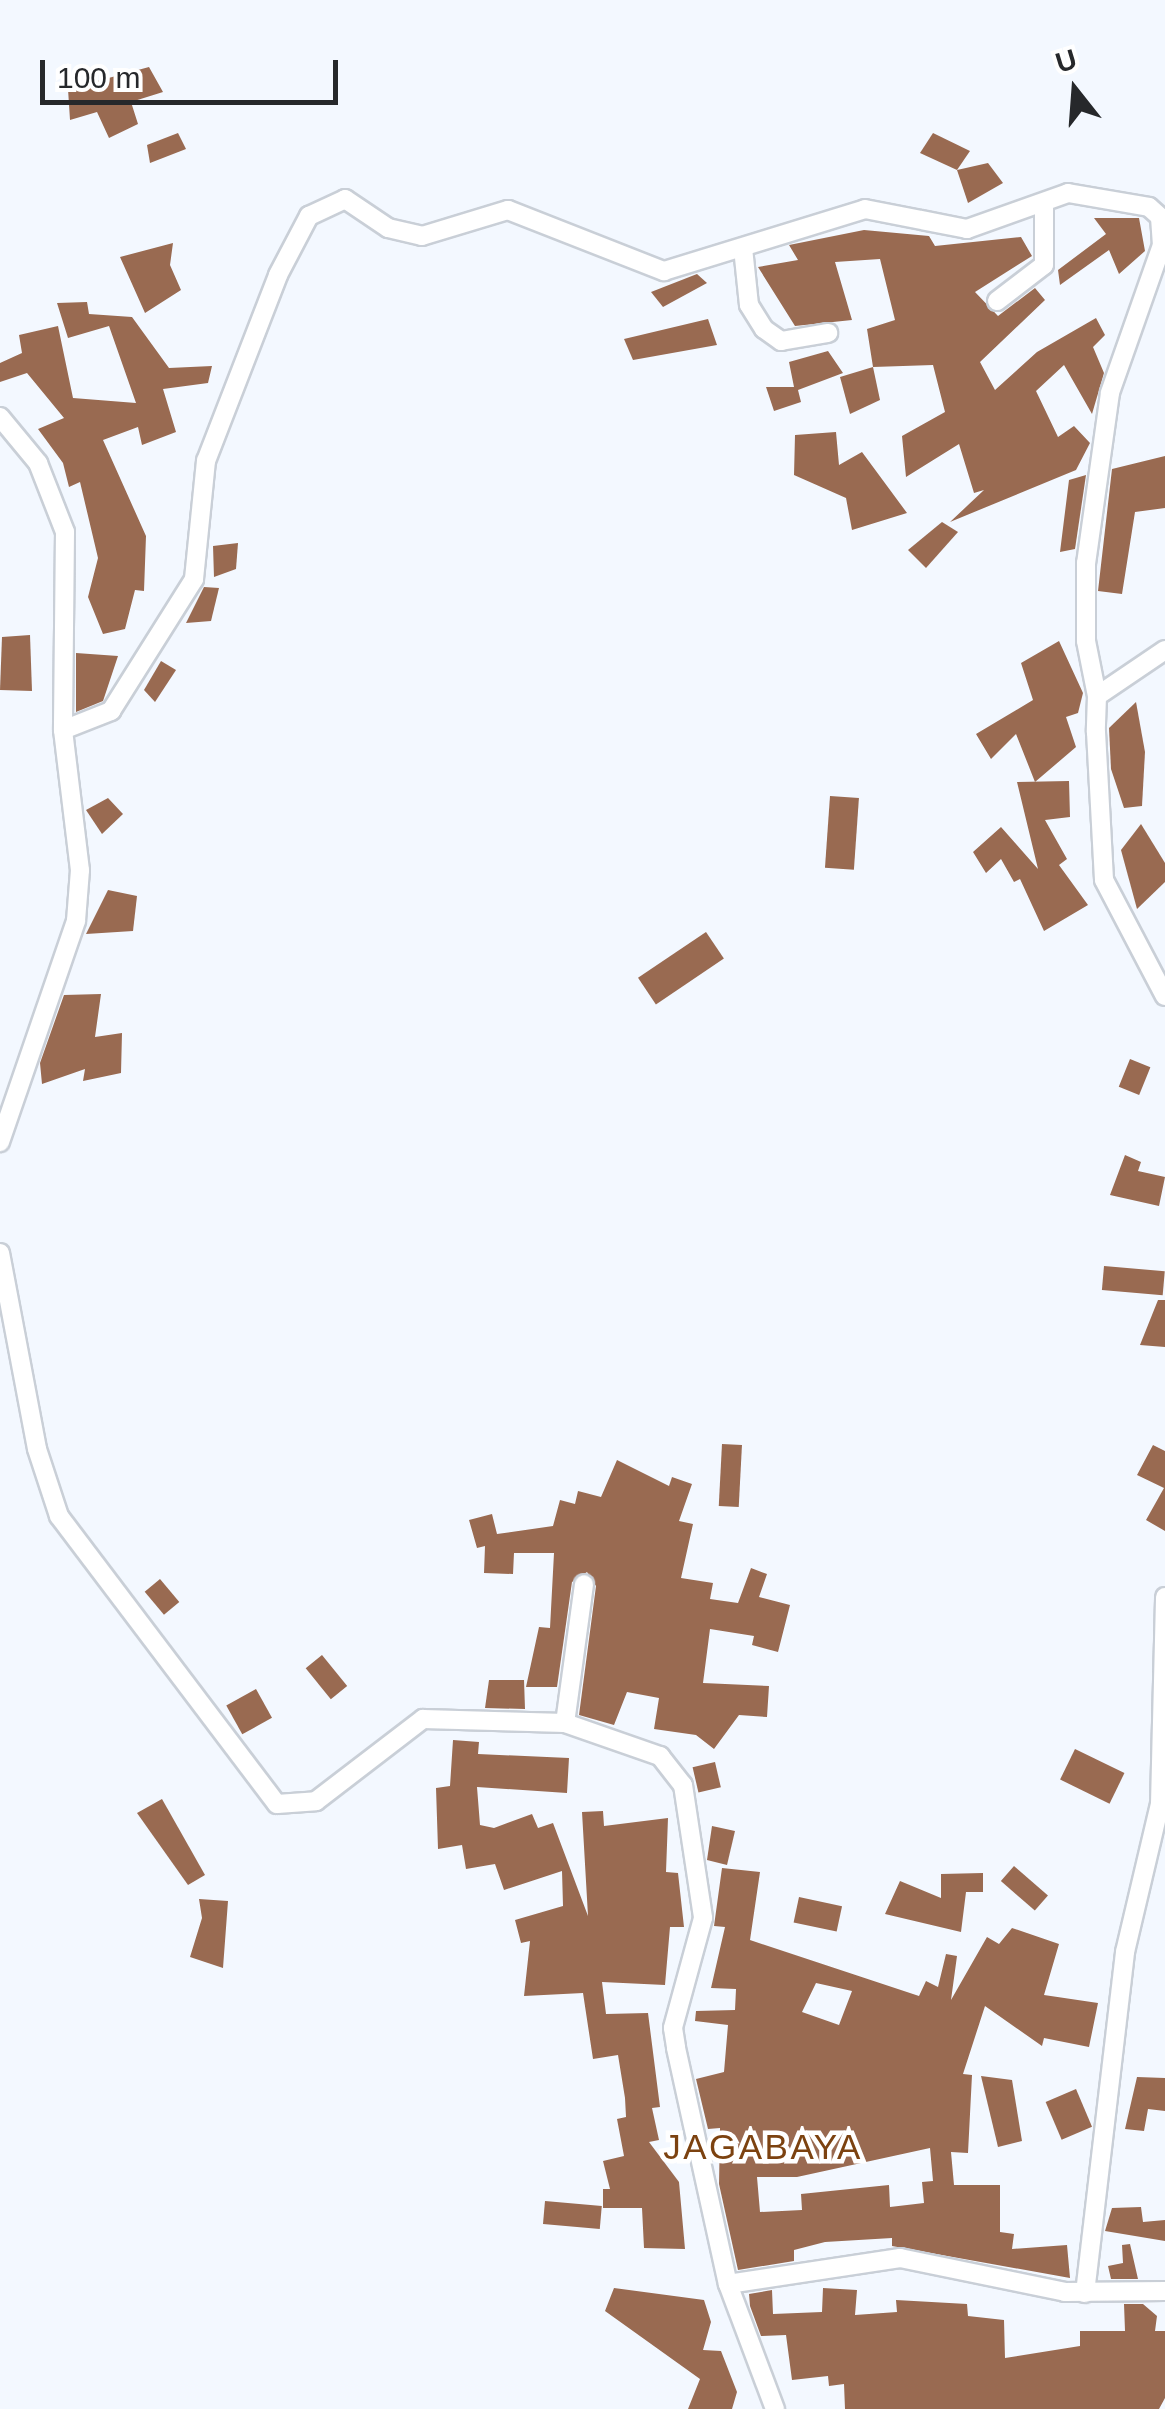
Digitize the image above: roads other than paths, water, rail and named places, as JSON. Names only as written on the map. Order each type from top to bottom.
[{"type":"street","points":[[63,730],[111,711],[194,579],[206,461],[278,276],[317,210],[354,200],[388,228],[422,236],[508,210],[664,271],[865,209],[967,229],[1088,191],[1128,198],[1160,217],[1164,236],[1110,393],[1085,614],[1097,696],[1104,880],[1165,996]]},
{"type":"street","points":[[997,301],[1044,265],[1044,202]]},
{"type":"street","points":[[743,248],[749,305],[764,330],[780,340],[828,333]]},
{"type":"street","points":[[0,416],[38,462],[64,532],[63,730],[80,870],[76,921],[0,1142]]},
{"type":"street","points":[[1097,696],[1165,650]]},
{"type":"street","points":[[0,1254],[37,1449],[58,1516],[277,1804],[316,1801],[424,1719],[565,1722],[660,1756],[683,1785],[703,1918],[673,2028],[728,2284],[774,2409]]},
{"type":"street","points":[[565,1722],[584,1584]]},
{"type":"street","points":[[1085,2294],[1125,1952],[1160,1804],[1165,1597]]},
{"type":"street","points":[[728,2284],[900,2258],[1085,2294],[1165,2291]]},
{"type":"district","name":"JAGABAYA","points":[[763,2147]]}]
